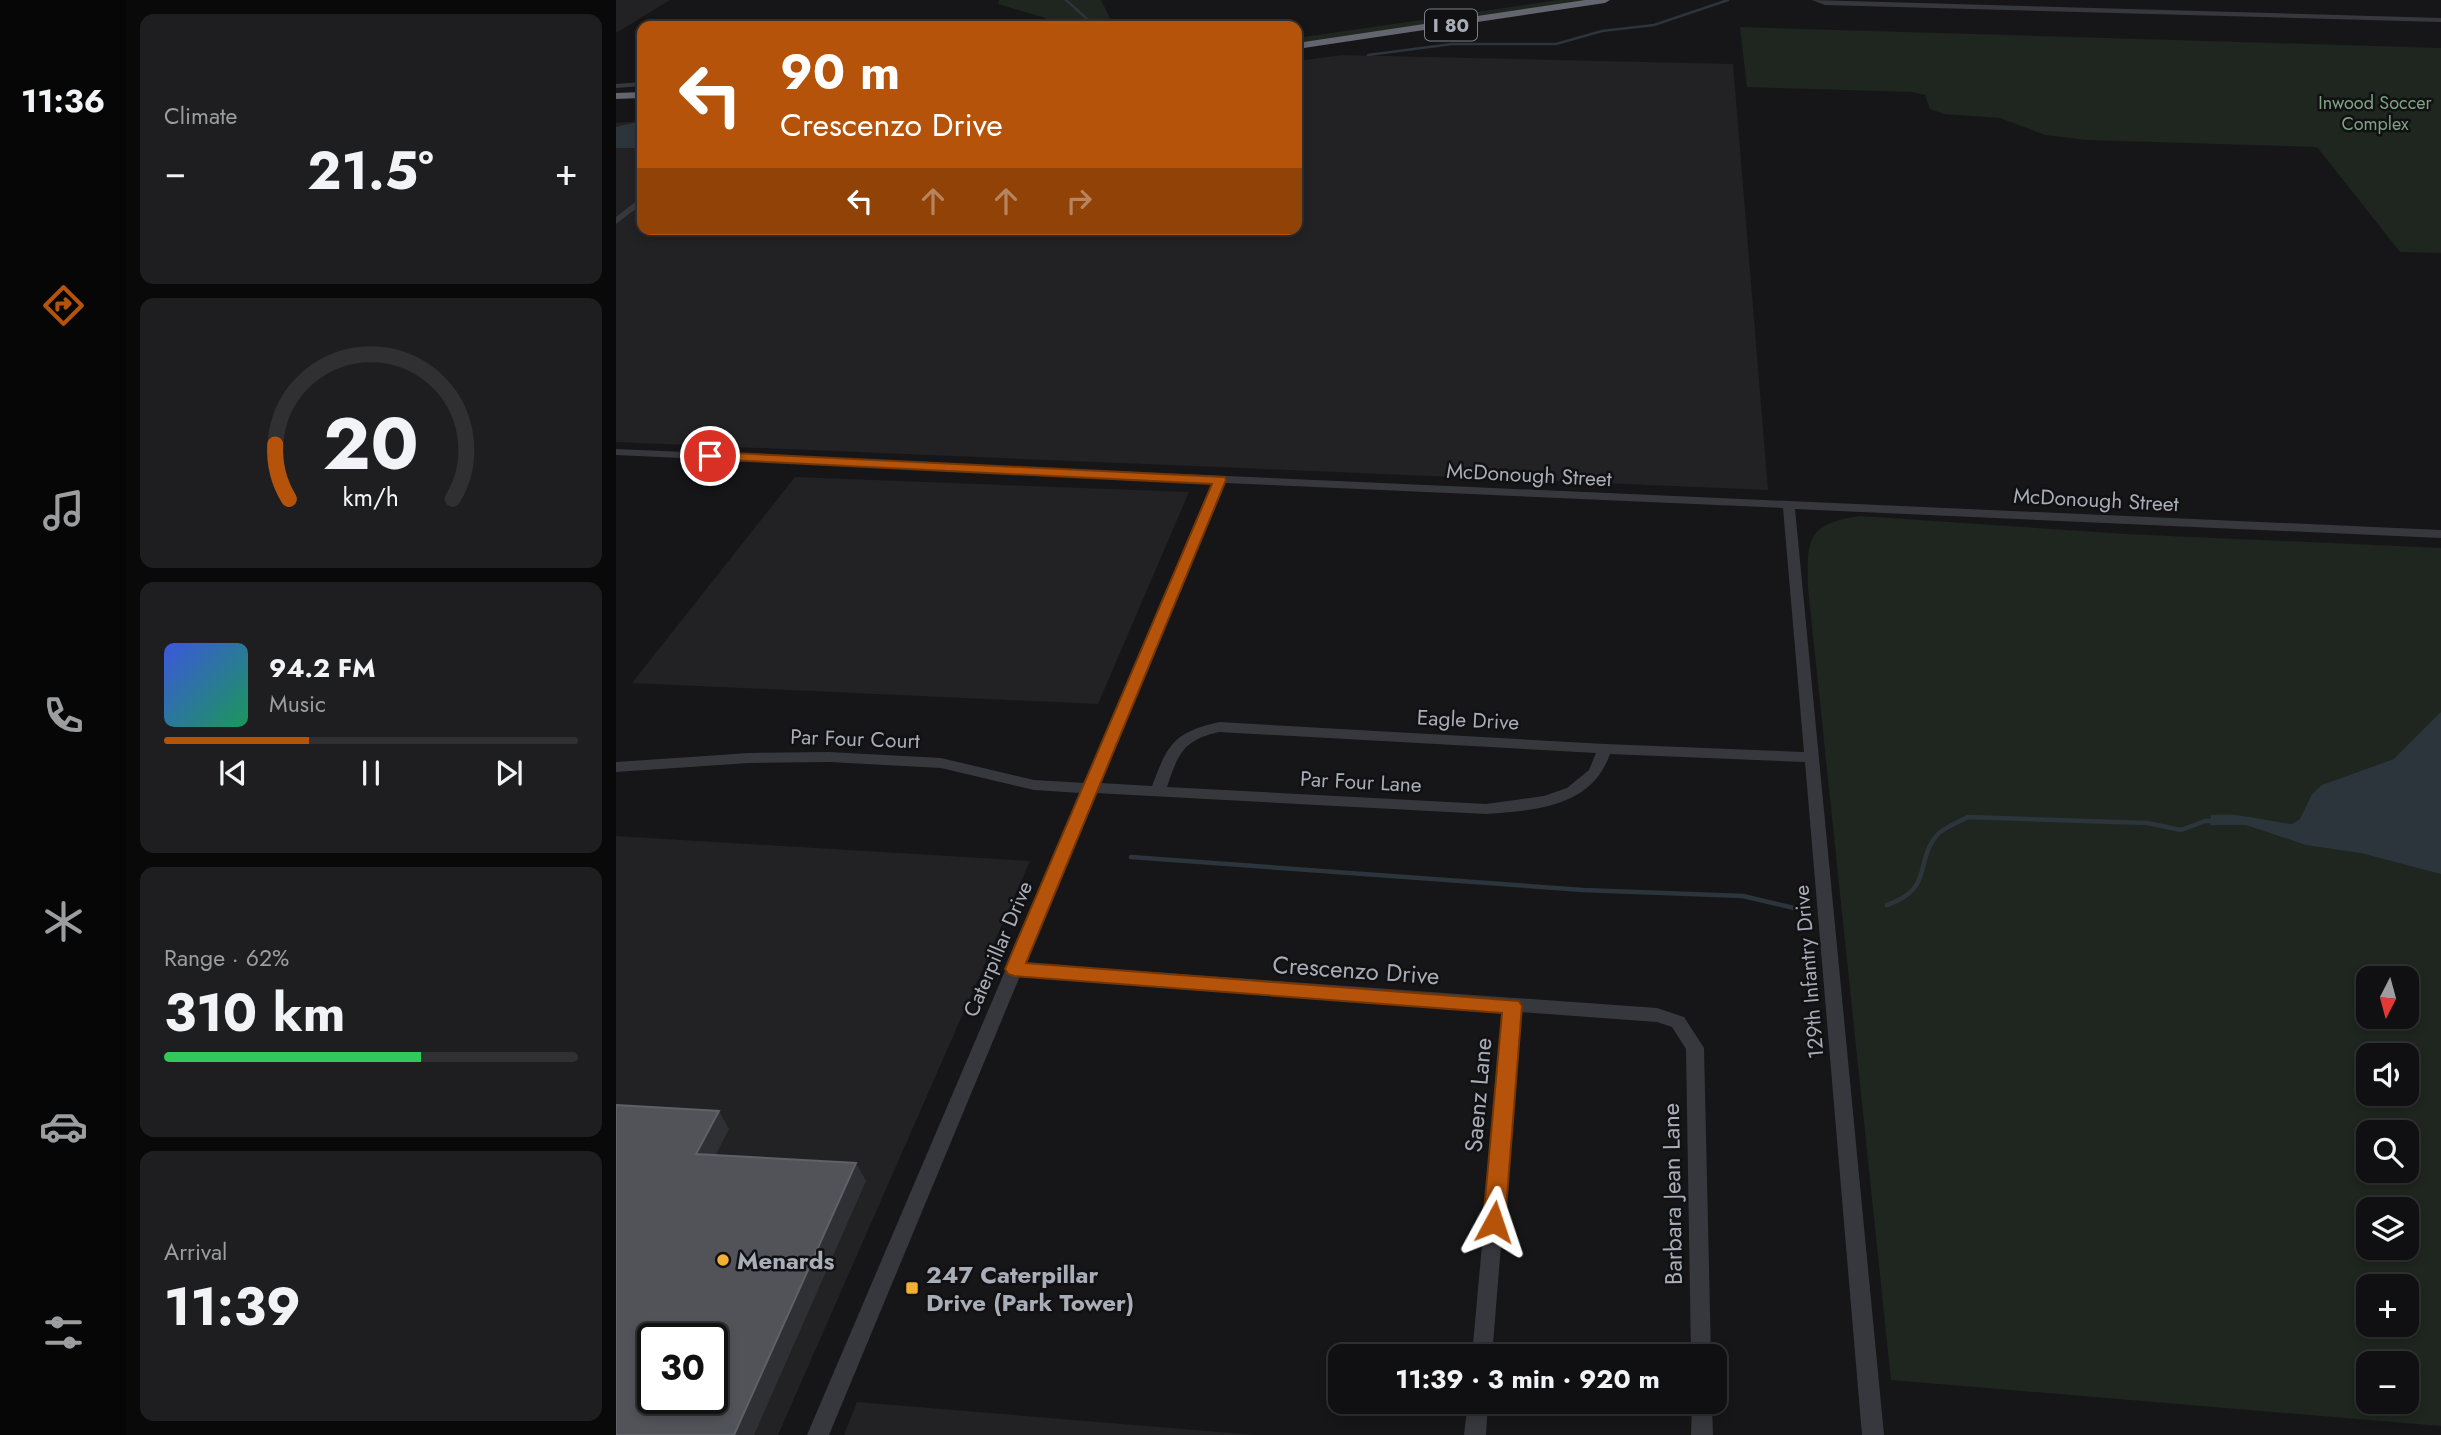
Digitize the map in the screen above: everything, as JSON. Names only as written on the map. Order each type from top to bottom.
[{"type":"highway","name":"I 80","points":[[1302,35],[1546,0]]},
{"type":"highway","name":"I 80","points":[[1302,45],[1605,0]]},
{"type":"highway","points":[[616,96],[637,95]]},
{"type":"highway","points":[[616,107],[637,106]]},
{"type":"street","points":[[1815,0],[1825,3],[1877,2],[2441,20]]},
{"type":"street","points":[[2101,0],[2108,10]]},
{"type":"street","points":[[2208,7],[2213,14]]},
{"type":"street","points":[[616,86],[637,85]]},
{"type":"street","points":[[616,221],[637,204]]},
{"type":"street","name":"McDonough Street","points":[[616,452],[2441,534]]},
{"type":"street","name":"Caterpillar Drive","points":[[818,1435],[1220,480]]},
{"type":"street","name":"129th Infantry Drive","points":[[1789,505],[1873,1435]]},
{"type":"street","name":"Eagle Drive","points":[[1158,791],[1175,746],[1199,731],[1219,727],[1605,749],[1812,757]]},
{"type":"street","name":"Par Four Lane","points":[[1090,788],[1486,809],[1525,805],[1555,798],[1586,784],[1597,771],[1605,749]]},
{"type":"street","name":"Par Four Court","points":[[616,767],[749,758],[829,757],[941,764],[1034,785],[1090,788]]},
{"type":"street","name":"Crescenzo Drive","points":[[1014,969],[1657,1015],[1678,1022],[1687,1034]]},
{"type":"street","name":"Saenz Lane","points":[[1483,1344],[1512,1006]]},
{"type":"street","name":"Barbara Jean Lane","points":[[1687,1034],[1695,1048],[1696,1065],[1701,1344]]},
{"type":"street","points":[[1475,1435],[1477,1414]]},
{"type":"street","points":[[1702,1414],[1702,1435]]},
{"type":"shaded area","points":[[616,0],[670,0],[616,33]]},
{"type":"shaded area","points":[[1342,55],[1733,64],[1768,490],[616,442],[616,123],[637,121],[637,235],[1302,235],[1302,60]]},
{"type":"shaded area","points":[[637,122],[637,148],[616,148],[616,127]]},
{"type":"shaded area","points":[[795,477],[1189,492],[1098,704],[632,683]]},
{"type":"shaded area","points":[[2441,712],[2441,874],[2361,853],[2306,845],[2246,825],[2210,825],[2211,815],[2222,814],[2292,824],[2300,819],[2312,794],[2322,785],[2394,759]]},
{"type":"shaded area","points":[[616,836],[1030,861],[778,1435],[616,1435]]},
{"type":"shaded area","points":[[857,1402],[1256,1435],[844,1435]]},
{"type":"green space","points":[[999,0],[1101,0],[1112,21],[1048,21],[998,4]]},
{"type":"green space","points":[[1558,0],[1594,0],[1302,43],[1302,37]]},
{"type":"green space","name":"Inwood Soccer Complex","points":[[1740,27],[2441,48],[2441,253],[2400,252],[2317,147],[2087,140],[2045,135],[2000,118],[1944,114],[1930,109],[1925,95],[1913,92],[1747,87]]},
{"type":"green space","points":[[1860,516],[2126,534],[2441,548],[2441,1426],[1891,1380],[1808,588],[1810,546],[1813,537],[1829,524]]},
{"type":"building","name":"Menards","points":[[616,1105],[719,1111],[696,1154],[856,1163],[734,1435],[616,1435]]},
{"type":"waterway","points":[[1066,0],[1089,21]]},
{"type":"waterway","points":[[1368,55],[1452,44],[1556,44],[1602,31],[1654,25],[1728,0]]},
{"type":"waterway","points":[[1887,905],[1902,898],[1918,882],[1931,843],[1939,833],[1968,817],[2147,823],[2181,830],[2205,821],[2214,821]]},
{"type":"waterway","points":[[1131,857],[1583,890],[1743,896],[1794,908]]},
{"type":"place","name":"Menards","points":[[723,1260]]},
{"type":"place","name":"247 Caterpillar Drive (Park Tower)","points":[[912,1288]]},
{"type":"route","points":[[710,456],[1220,480],[1014,969],[1512,1006],[1494,1222]]}]
